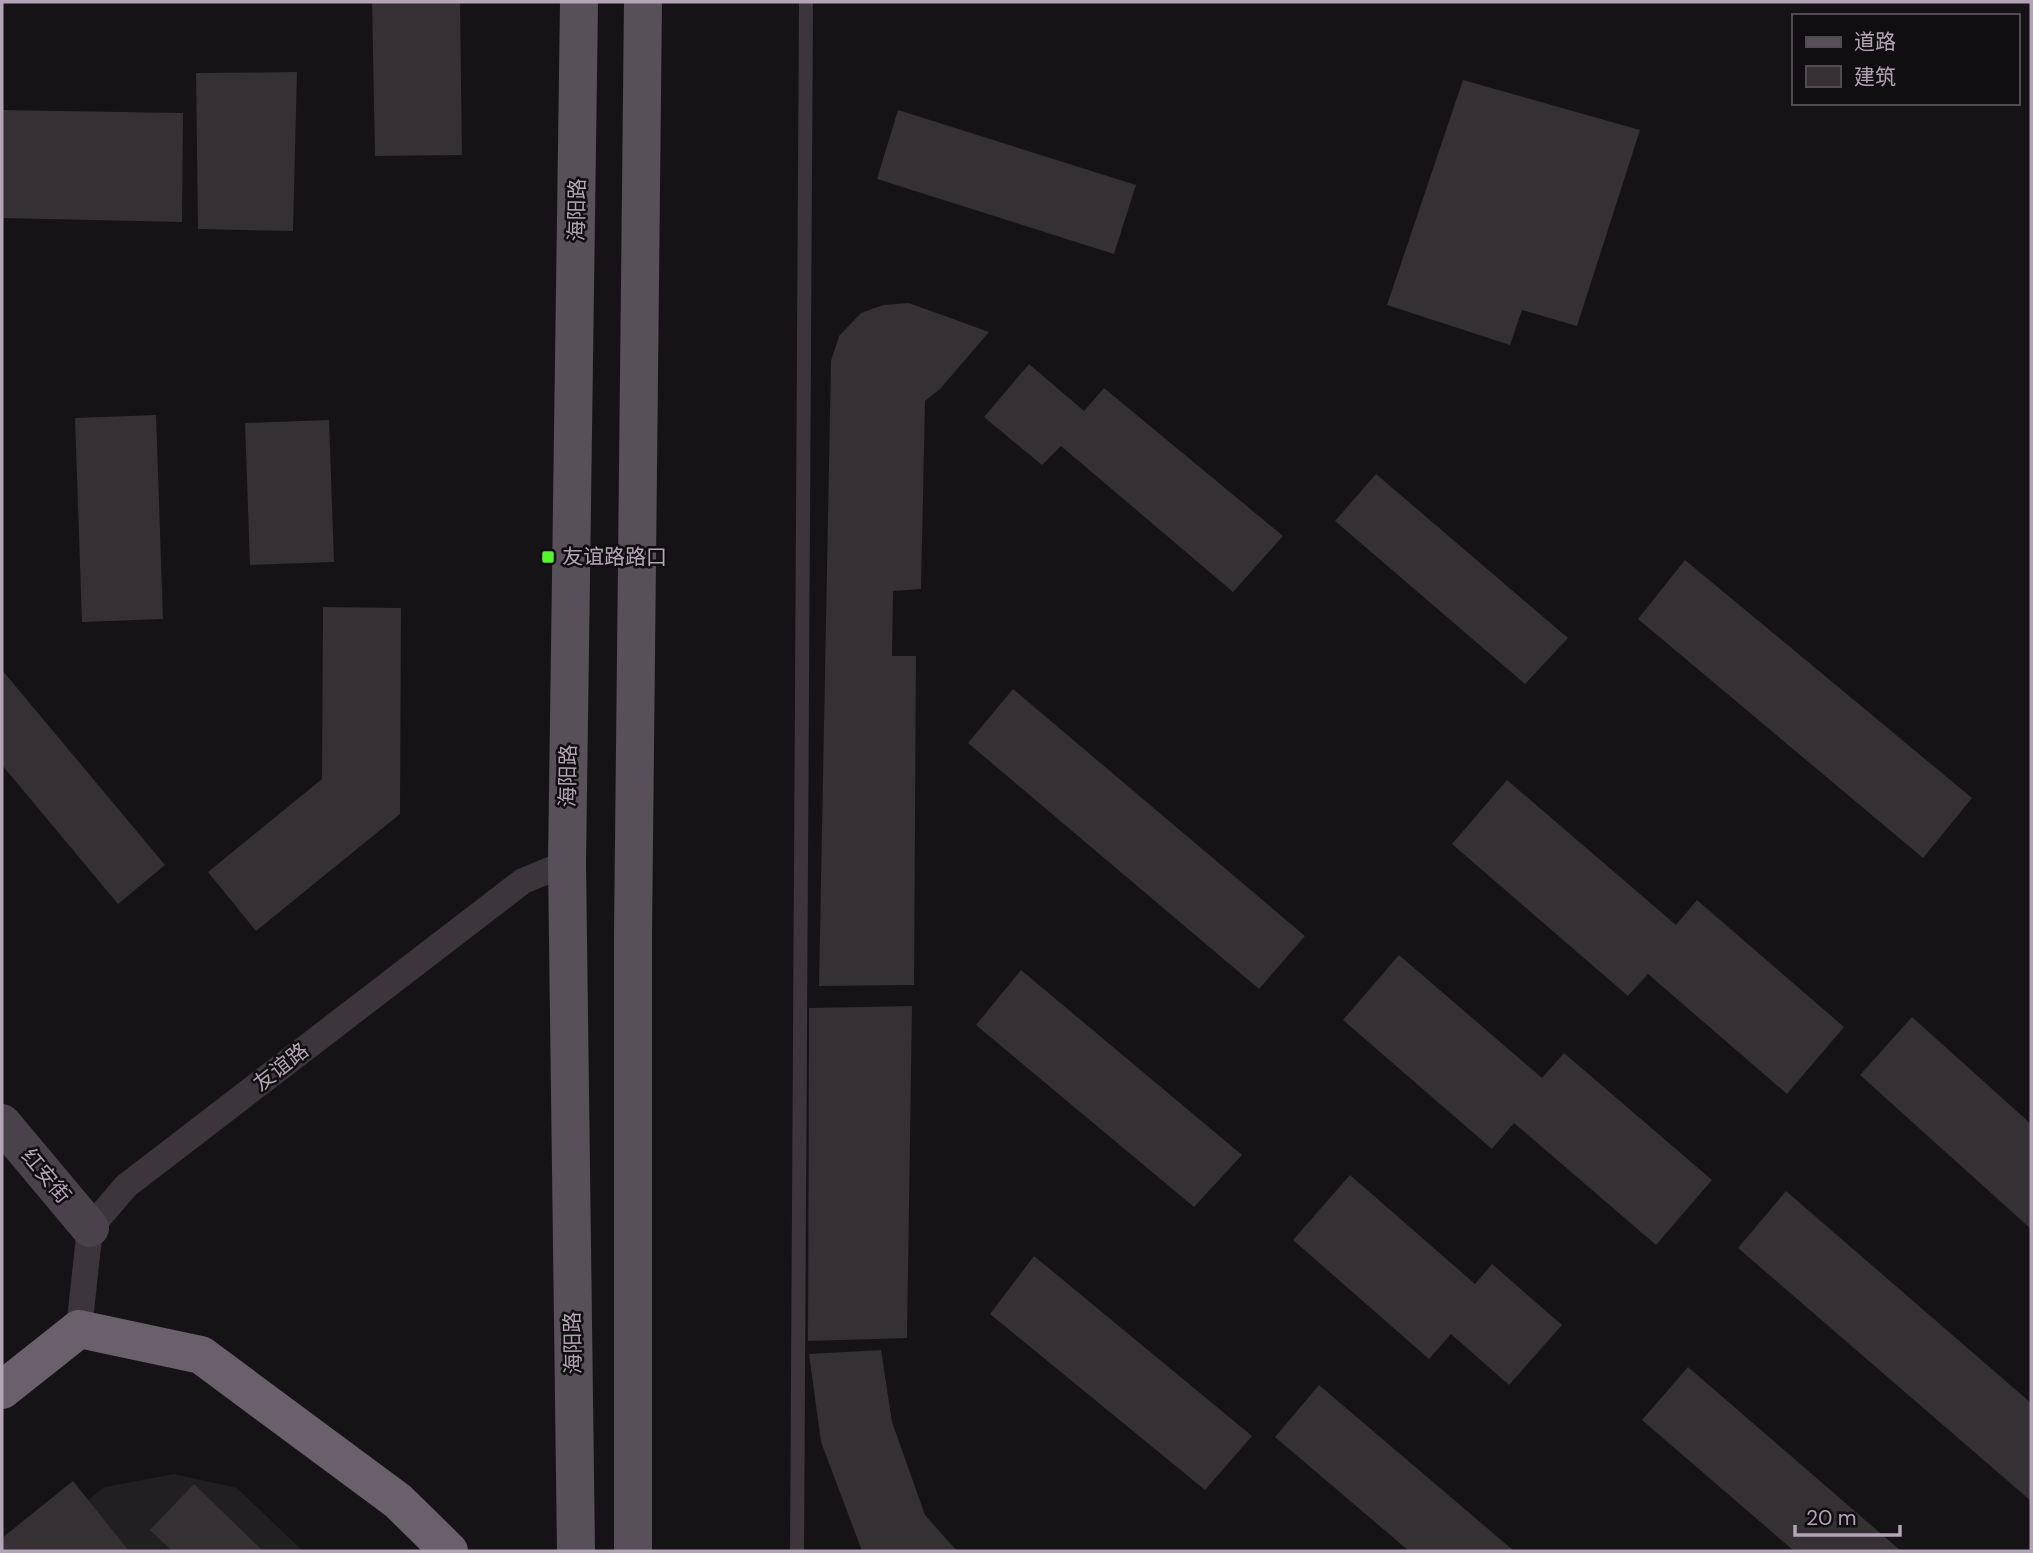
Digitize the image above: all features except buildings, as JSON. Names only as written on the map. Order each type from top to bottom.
[{"type":"highway","points":[[2,1390],[79,1329],[201,1355],[398,1501],[449,1551]]},
{"type":"main road","name":"海阳路","points":[[576,1551],[567,863],[579,2]]},
{"type":"main road","points":[[633,1551],[633,934],[643,2]]},
{"type":"street","name":"友谊路","points":[[90,1228],[126,1186],[523,881],[567,863]]},
{"type":"street","name":"红安街","points":[[2,1123],[90,1228]]},
{"type":"street","points":[[79,1329],[90,1228]]},
{"type":"lane","points":[[797,1551],[806,2]]},
{"type":"shaded area","points":[[174,1474],[237,1488],[303,1551],[22,1551],[105,1487]]},
{"type":"place","name":"友谊路路口","points":[[548,557]]}]
